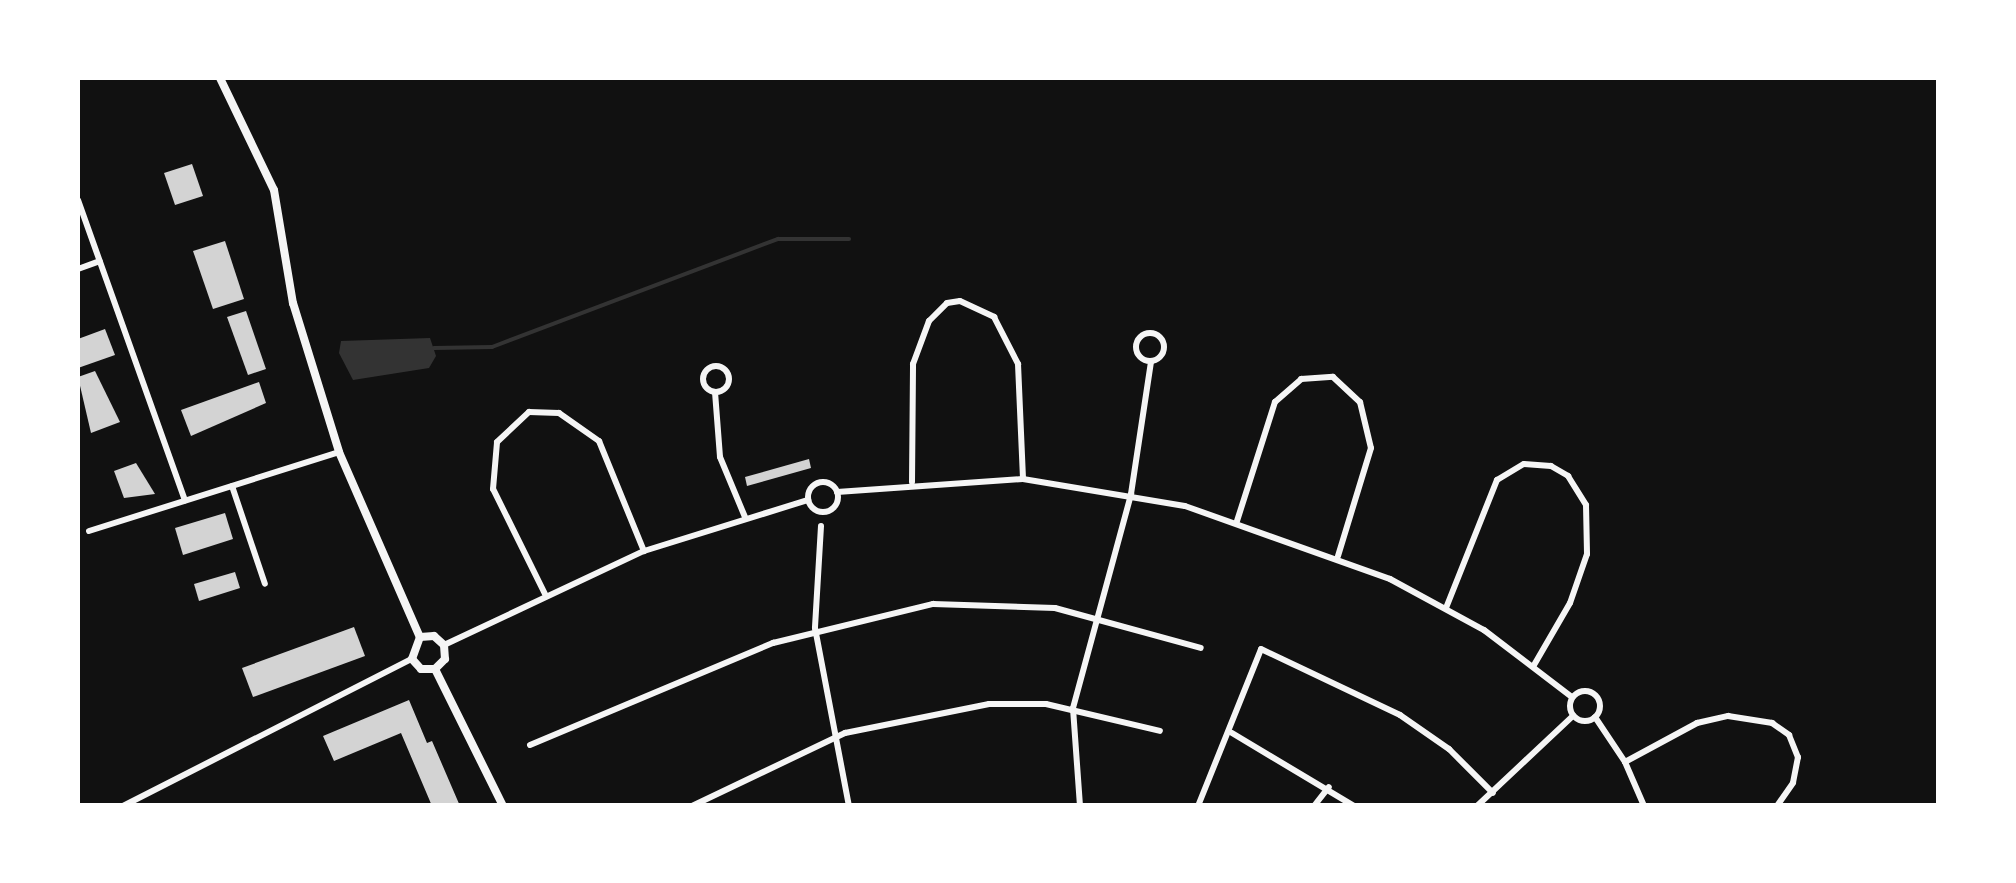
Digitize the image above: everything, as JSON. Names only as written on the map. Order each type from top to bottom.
[{"type":"street","points":[[124,806],[412,659],[420,637],[339,452],[293,304],[274,190],[220,78]]},
{"type":"street","points":[[78,200],[185,500]]},
{"type":"street","points":[[78,269],[100,261]]},
{"type":"street","points":[[912,482],[913,364],[929,321],[947,303],[960,301],[994,317],[1018,364],[1023,480]]},
{"type":"street","points":[[1080,806],[1073,708],[1094,614],[1131,494],[1150,362],[1164,347],[1150,332],[1135,348],[1150,362]]},
{"type":"street","points":[[714,392],[729,382],[720,366],[703,376],[714,392],[720,456],[745,517]]},
{"type":"street","points":[[1237,521],[1275,402],[1301,379],[1333,377],[1360,402],[1372,448],[1338,556]]},
{"type":"street","points":[[545,594],[494,489],[497,442],[529,412],[559,413],[598,441],[644,551]]},
{"type":"street","points":[[89,531],[339,452]]},
{"type":"street","points":[[1446,608],[1497,480],[1524,464],[1551,466],[1568,476],[1586,505],[1587,554],[1570,603],[1534,666]]},
{"type":"street","points":[[444,645],[545,594],[644,551],[808,500],[819,482],[837,492],[912,482],[1023,480],[1131,494],[1237,521],[1338,556],[1446,608],[1534,666],[1572,698],[1573,716]]},
{"type":"street","points":[[232,486],[266,584]]},
{"type":"street","points":[[808,500],[826,512],[837,492]]},
{"type":"street","points":[[821,526],[815,628],[848,806]]},
{"type":"street","points":[[530,744],[815,628],[975,601],[1094,614],[1201,648]]},
{"type":"street","points":[[412,659],[422,669],[436,669],[445,659],[444,645],[434,636],[420,637]]},
{"type":"street","points":[[1198,806],[1232,733],[1261,649],[1400,716],[1450,749],[1493,792]]},
{"type":"street","points":[[436,669],[503,806]]},
{"type":"street","points":[[1572,698],[1594,694],[1600,706],[1594,717]]},
{"type":"street","points":[[692,806],[833,741],[989,704],[1073,708],[1160,731]]},
{"type":"street","points":[[1478,806],[1573,716],[1594,717]]},
{"type":"street","points":[[1625,762],[1697,722],[1728,716],[1772,723],[1790,735],[1798,757],[1793,782],[1777,806]]},
{"type":"street","points":[[1594,717],[1625,762],[1644,806]]},
{"type":"street","points":[[1232,733],[1329,787],[1354,806]]},
{"type":"street","points":[[1314,806],[1329,787]]},
{"type":"shaded area","points":[[430,338],[436,356],[429,368],[353,380],[339,353],[341,341]]},
{"type":"building","points":[[192,164],[203,196],[175,205],[164,173]]},
{"type":"building","points":[[225,241],[244,299],[213,309],[193,251]]},
{"type":"building","points":[[246,311],[266,369],[248,375],[227,317]]},
{"type":"building","points":[[105,329],[115,355],[78,368],[78,339]]},
{"type":"building","points":[[95,371],[120,422],[91,433],[78,377]]},
{"type":"building","points":[[259,382],[266,403],[191,436],[181,410]]},
{"type":"building","points":[[809,459],[811,468],[747,486],[745,477]]},
{"type":"building","points":[[136,463],[155,494],[124,498],[114,471]]},
{"type":"building","points":[[225,513],[233,539],[183,555],[175,528]]},
{"type":"building","points":[[235,572],[240,588],[199,601],[194,584]]},
{"type":"building","points":[[354,627],[365,656],[253,697],[242,668]]},
{"type":"building","points":[[409,700],[460,806],[432,806],[401,733],[334,761],[323,736]]},
{"type":"waterway","points":[[434,348],[492,347],[778,239],[849,239]]}]
